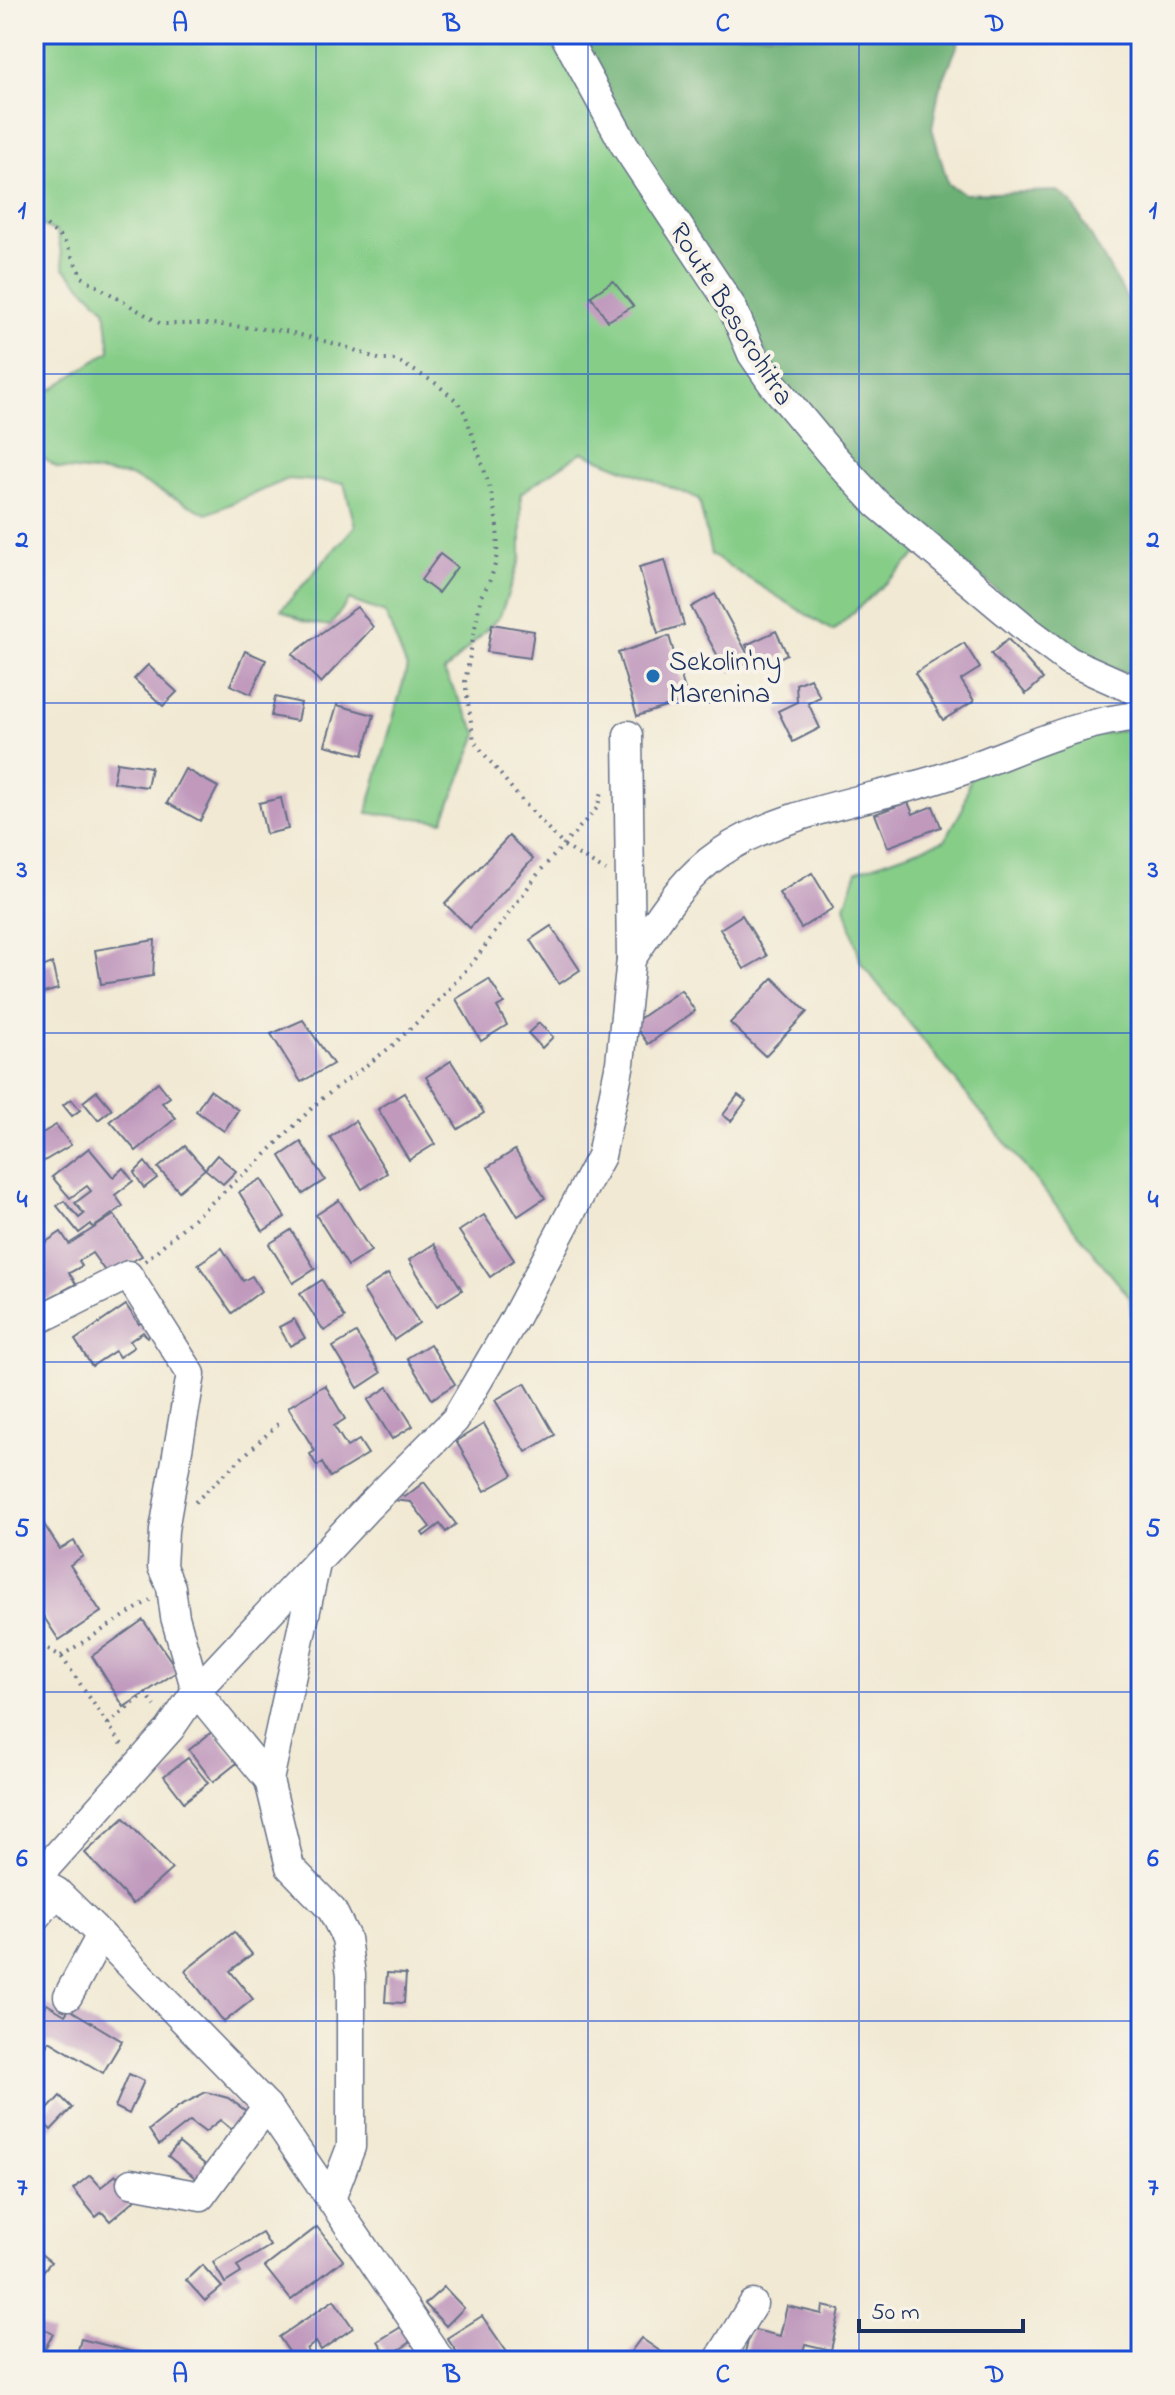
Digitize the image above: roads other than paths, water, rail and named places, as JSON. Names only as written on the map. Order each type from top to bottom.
[{"type":"street","name":"Route Besorohitra","points":[[564,34],[624,144],[732,307],[752,354],[831,454],[877,504],[1030,632],[1069,661],[1141,693]]},
{"type":"street","points":[[631,959],[686,879],[722,851],[790,820],[943,777],[1095,722],[1141,716]]},
{"type":"street","points":[[34,1920],[42,1884],[136,1764],[170,1729],[196,1691],[455,1420],[515,1318],[601,1156],[620,1063],[631,959],[628,735]]},
{"type":"street","points":[[34,1322],[128,1275],[191,1374],[164,1530],[162,1567],[171,1587],[175,1617],[196,1691],[269,1780],[290,1867],[332,1910],[346,1938],[351,1975],[351,2147],[331,2199]]},
{"type":"street","points":[[269,1780],[316,1564]]},
{"type":"street","points":[[42,1884],[101,1935],[267,2106],[441,2361]]},
{"type":"street","points":[[68,1996],[101,1935]]},
{"type":"street","points":[[131,2183],[201,2196],[267,2106]]},
{"type":"street","points":[[718,2361],[753,2304]]},
{"type":"place","name":"Sekolin'ny Marenina","points":[[653,676]]}]
